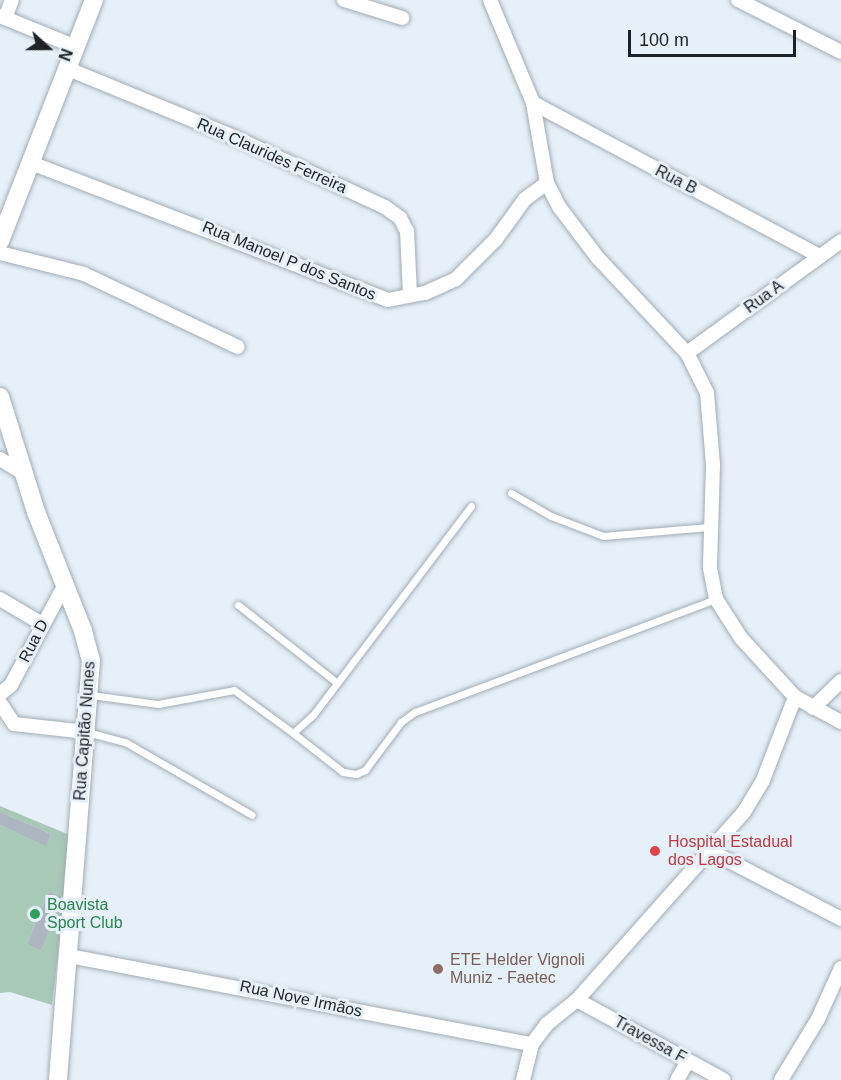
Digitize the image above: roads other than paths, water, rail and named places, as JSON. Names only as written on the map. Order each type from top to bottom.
[{"type":"street","points":[[12,0],[3,17],[76,47]]},
{"type":"street","points":[[0,241],[94,0]]},
{"type":"street","points":[[344,0],[402,18]]},
{"type":"street","points":[[490,0],[532,104],[547,183],[560,208],[598,258],[687,353],[707,393],[713,465],[709,527],[716,599],[741,638],[795,697],[841,722]]},
{"type":"street","points":[[738,0],[841,52]]},
{"type":"street","name":"Rua Claurides Ferreira","points":[[68,69],[234,137],[385,207],[400,218],[407,231],[410,295]]},
{"type":"street","name":"Rua B","points":[[532,104],[819,256]]},
{"type":"street","name":"Rua Manoel P dos Santos","points":[[31,163],[189,220],[369,296],[388,300],[456,279],[496,239],[525,199],[547,183]]},
{"type":"street","name":"Rua A","points":[[687,353],[841,241]]},
{"type":"street","points":[[0,253],[84,274],[238,347]]},
{"type":"street","name":"Rua Capitão Nunes","points":[[0,397],[5,431],[89,645],[91,694],[58,1080]]},
{"type":"street","points":[[0,459],[22,472]]},
{"type":"street","name":"Rua D","points":[[0,694],[11,685],[64,586]]},
{"type":"street","points":[[0,599],[42,624]]},
{"type":"street","points":[[813,708],[841,681]]},
{"type":"street","points":[[523,1080],[532,1044],[547,1024],[577,1000],[744,812],[763,780],[795,697]]},
{"type":"street","points":[[0,704],[14,724],[87,732]]},
{"type":"street","points":[[710,851],[841,919]]},
{"type":"street","name":"Rua Nove Irmãos","points":[[69,956],[165,972],[532,1044]]},
{"type":"street","points":[[781,1080],[818,1019],[841,968]]},
{"type":"street","name":"Travessa F","points":[[577,1000],[724,1080]]},
{"type":"street","points":[[677,1080],[688,1061]]},
{"type":"lane","points":[[511,493],[551,516],[603,536],[709,527]]},
{"type":"lane","points":[[294,733],[313,715],[471,506]]},
{"type":"lane","points":[[91,694],[158,704],[234,690],[343,772],[356,774],[365,770],[401,723],[415,712],[716,599]]},
{"type":"lane","points":[[238,605],[337,683]]},
{"type":"lane","points":[[87,732],[125,742],[252,815]]},
{"type":"place","name":"Hospital Estadual dos Lagos","points":[[655,851]]},
{"type":"place","name":"Boavista Sport Club","points":[[35,914]]},
{"type":"place","name":"ETE Helder Vignoli Muniz - Faetec","points":[[438,969]]}]
